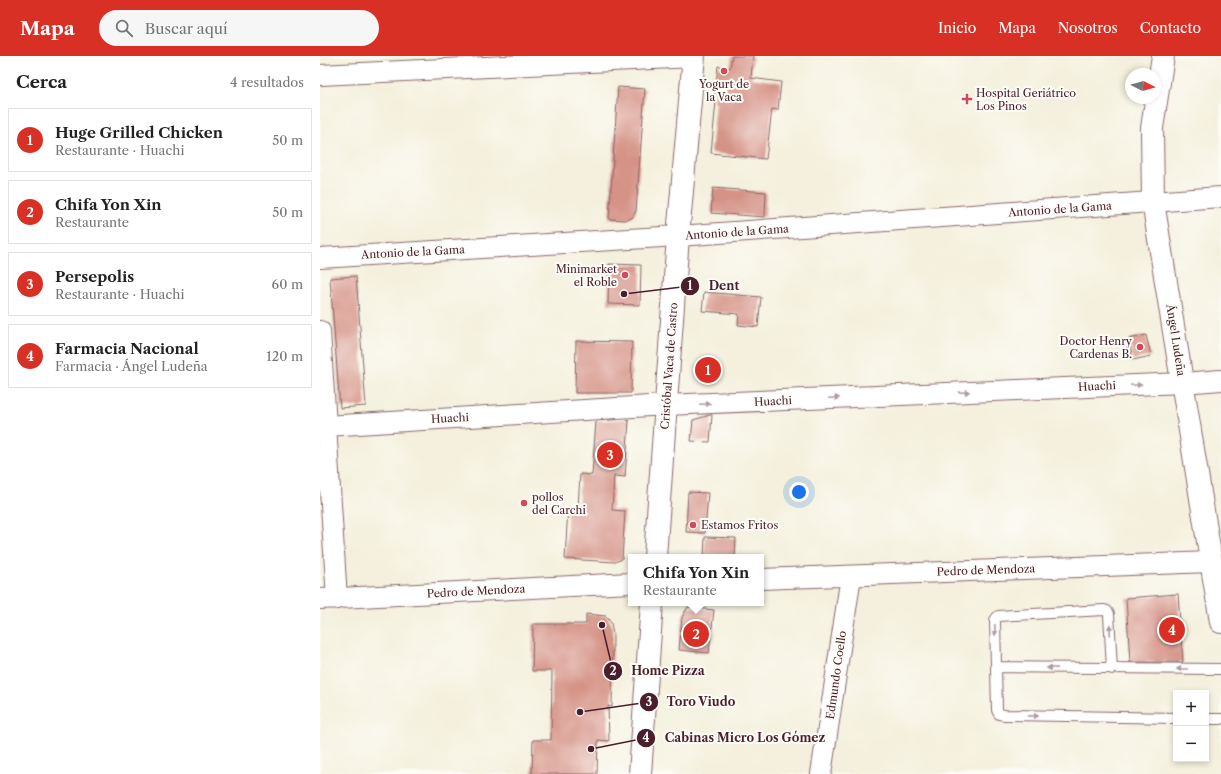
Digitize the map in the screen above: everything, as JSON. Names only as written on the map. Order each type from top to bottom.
[{"type":"main road","name":"Cristóbal Vaca de Castro","points":[[655,554],[678,236],[694,56]]},
{"type":"main road","name":"Ángel Ludeña","points":[[1163,56],[1152,128],[1153,202],[1221,622]]},
{"type":"main road","points":[[640,774],[652,606]]},
{"type":"street","points":[[320,75],[694,56]]},
{"type":"street","name":"Antonio de la Gama","points":[[320,258],[678,236],[1221,197]]},
{"type":"street","points":[[320,337],[326,426],[325,471],[329,599]]},
{"type":"street","name":"Huachi","points":[[326,426],[666,406],[1183,383],[1221,380]]},
{"type":"street","name":"Pedro de Mendoza","points":[[764,579],[1211,562]]},
{"type":"street","name":"Edmundo Coello","points":[[821,774],[851,576]]},
{"type":"street","name":"Pedro de Mendoza","points":[[329,599],[628,583]]},
{"type":"lane","points":[[1112,669],[1109,614],[1107,611],[998,616],[995,620],[996,710],[999,714],[1173,718]]},
{"type":"lane","points":[[996,667],[1221,669]]},
{"type":"lane","points":[[1209,719],[1221,719]]},
{"type":"building","points":[[732,56],[753,56],[751,78],[781,82],[778,110],[772,109],[766,159],[711,153],[718,66],[730,68]]},
{"type":"building","points":[[618,87],[645,89],[636,211],[632,218],[625,220],[609,219]]},
{"type":"building","points":[[713,188],[766,192],[765,217],[711,213]]},
{"type":"building","points":[[609,264],[641,265],[640,305],[608,304]]},
{"type":"building","points":[[356,276],[366,406],[340,408],[330,278]]},
{"type":"building","points":[[704,292],[761,297],[758,327],[738,325],[739,314],[702,311]]},
{"type":"building","name":"Doctor Henry Cardenas B.","points":[[1146,335],[1151,356],[1133,360],[1129,339]]},
{"type":"building","points":[[576,341],[632,342],[631,393],[575,393]]},
{"type":"building","points":[[712,415],[710,442],[691,441],[693,420]]},
{"type":"building","points":[[625,419],[629,421],[625,477],[614,476],[612,510],[625,511],[622,559],[615,562],[565,559],[568,508],[578,509],[580,474],[592,475],[596,421]]},
{"type":"building","points":[[688,492],[708,493],[705,533],[686,532]]},
{"type":"building","points":[[705,537],[736,538],[735,554],[704,554]]},
{"type":"building","points":[[1178,594],[1183,662],[1130,662],[1126,598]]},
{"type":"building","points":[[688,607],[714,610],[709,653],[679,650],[682,617]]},
{"type":"building","points":[[586,614],[606,616],[611,623],[613,635],[612,707],[608,706],[609,741],[598,740],[597,774],[532,774],[533,740],[551,740],[552,671],[532,671],[533,624],[586,624]]},
{"type":"place","name":"Yogurt de la Vaca","points":[[724,71]]},
{"type":"place","name":"Hospital Geriátrico Los Pinos","points":[[967,99]]},
{"type":"place","name":"Minimarket el Roble","points":[[625,275]]},
{"type":"place","name":"Dent","points":[[624,294]]},
{"type":"place","name":"Doctor Henry Cardenas B.","points":[[1140,347]]},
{"type":"place","name":"Huge Grilled Chicken","points":[[708,370]]},
{"type":"place","name":"Persepolis","points":[[610,455]]},
{"type":"place","name":"pollos del Carchi","points":[[524,503]]},
{"type":"place","name":"Estamos Fritos","points":[[693,525]]},
{"type":"place","name":"Home Pizza","points":[[602,625]]},
{"type":"place","name":"Farmacia Nacional","points":[[1172,630]]},
{"type":"place","name":"Chifa Yon Xin","points":[[696,634]]},
{"type":"place","name":"Toro Viudo","points":[[580,712]]},
{"type":"place","name":"Cabinas Micro Los Gómez","points":[[591,749]]}]
